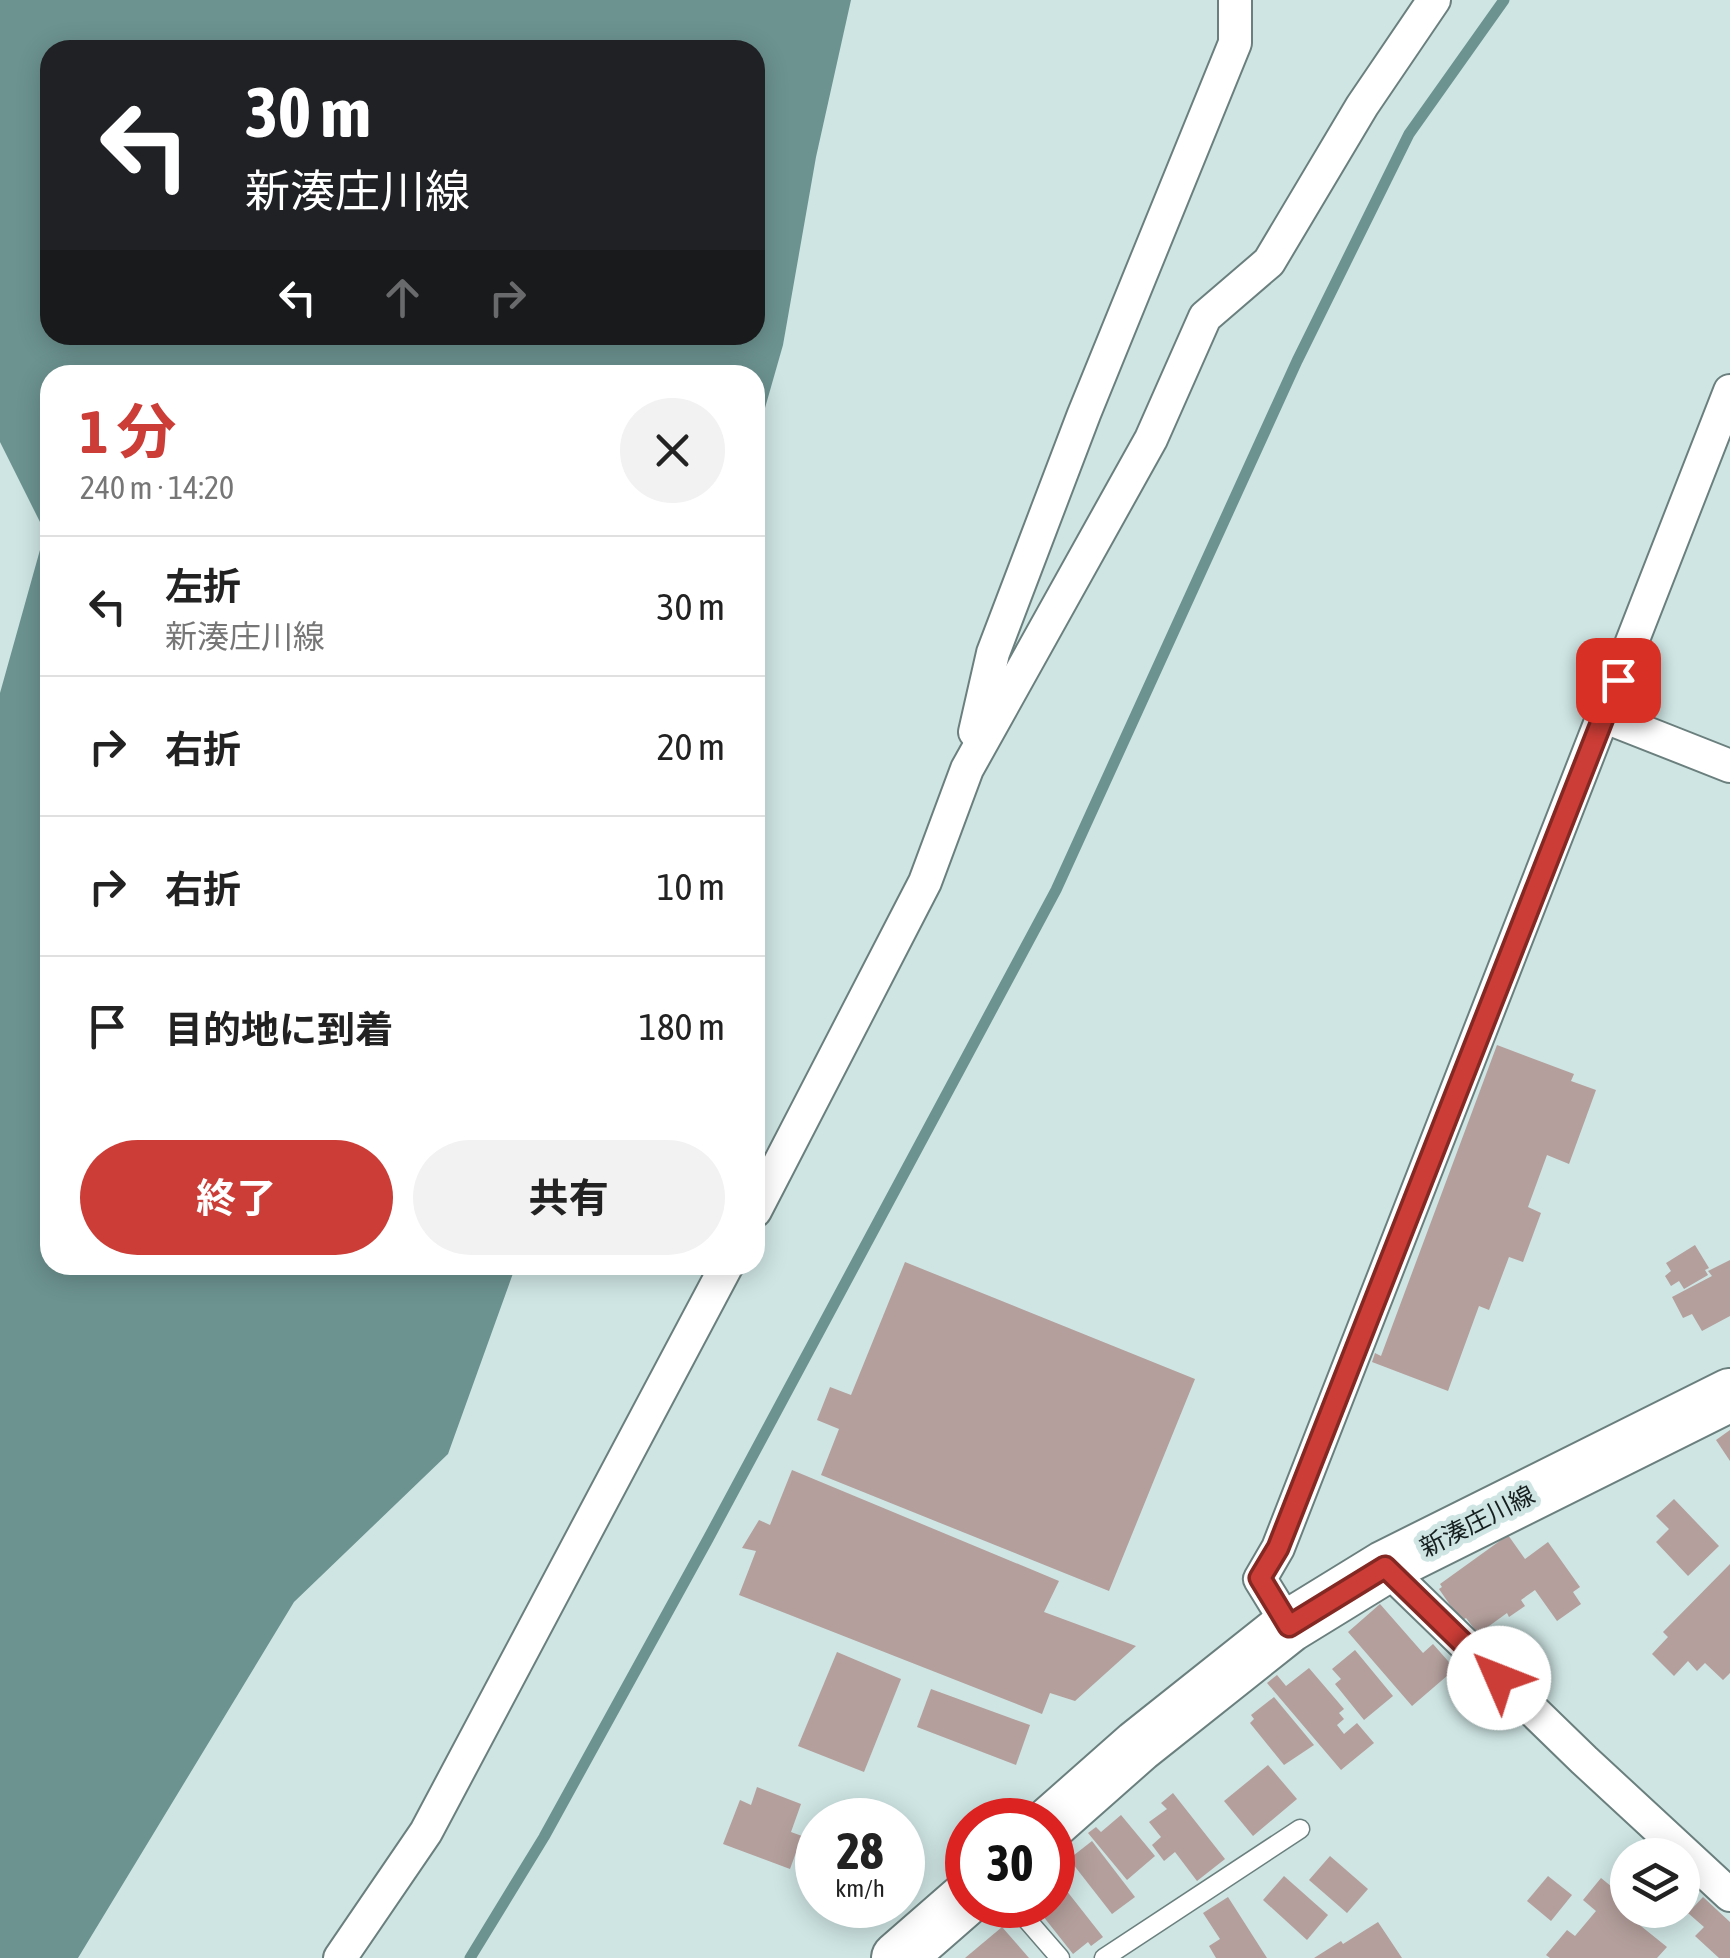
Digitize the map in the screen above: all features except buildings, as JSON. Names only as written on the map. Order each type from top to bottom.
[{"type":"main road","name":"新湊庄川線","points":[[1075,1802],[1138,1746],[1289,1626],[1385,1567],[1730,1395]]},
{"type":"main road","points":[[898,1958],[945,1917]]},
{"type":"street","points":[[765,1192],[925,882],[966,769],[993,653],[1084,414],[1236,43],[1235,0]]},
{"type":"street","points":[[966,769],[1151,439],[1205,317],[1268,262],[1362,106],[1434,0]]},
{"type":"street","points":[[1289,1626],[1260,1578],[1278,1548],[1730,391]]},
{"type":"street","points":[[1603,716],[1730,766]]},
{"type":"street","points":[[340,1958],[426,1832],[722,1275]]},
{"type":"street","points":[[1385,1567],[1730,1895]]},
{"type":"lane","points":[[1104,1958],[1300,1828]]},
{"type":"lane","points":[[1034,1928],[1060,1958]]},
{"type":"water","points":[[0,0],[851,0],[816,157],[783,345],[765,408],[765,365],[40,365],[40,522],[0,442]]},
{"type":"water","points":[[40,550],[40,1275],[512,1275],[448,1454],[294,1602],[78,1958],[0,1958],[0,693]]},
{"type":"waterway","points":[[470,1958],[544,1837],[708,1539],[1056,890],[1297,361],[1409,134],[1504,0]]},
{"type":"route","points":[[1499,1678],[1385,1567],[1289,1626],[1260,1578],[1278,1548],[1618,680]]}]
